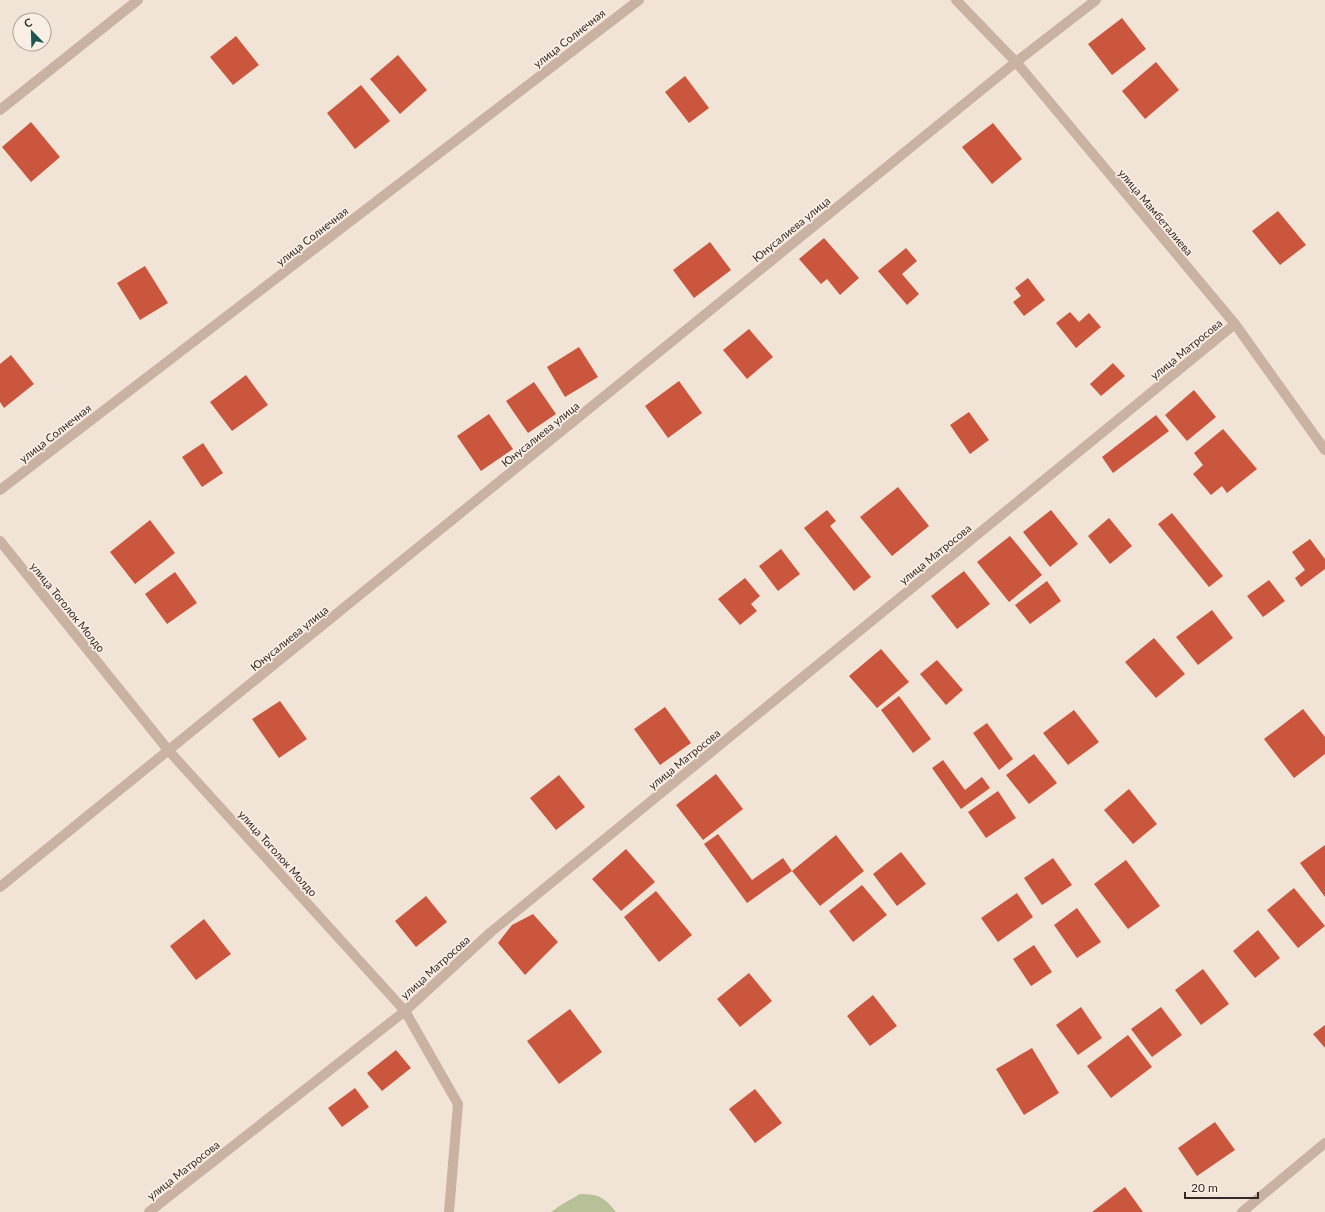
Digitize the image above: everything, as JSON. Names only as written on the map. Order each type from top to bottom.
[{"type":"street","points":[[0,110],[138,0]]},
{"type":"street","name":"улица Солнечная","points":[[0,490],[639,0]]},
{"type":"street","name":"улица Мамбеталиева","points":[[956,0],[1016,62],[1235,324],[1325,450]]},
{"type":"street","name":"Юнусалиева улица","points":[[0,887],[1016,62],[1096,0]]},
{"type":"street","name":"улица Матросова","points":[[149,1212],[405,1011],[491,932],[1235,324]]},
{"type":"street","name":"улица Тоголок Молдо","points":[[0,541],[169,751],[405,1011],[458,1104],[449,1212]]},
{"type":"street","points":[[1242,1212],[1325,1143]]},
{"type":"green space","points":[[580,1194],[601,1197],[616,1212],[551,1212]]},
{"type":"building","points":[[1122,18],[1146,49],[1112,75],[1088,44]]},
{"type":"building","points":[[236,36],[259,65],[233,85],[210,57]]},
{"type":"building","points":[[398,55],[427,90],[400,114],[370,79]]},
{"type":"building","points":[[1156,62],[1179,90],[1145,119],[1122,91]]},
{"type":"building","points":[[685,76],[709,108],[689,123],[665,92]]},
{"type":"building","points":[[361,85],[390,121],[355,149],[327,113]]},
{"type":"building","points":[[31,122],[60,157],[31,182],[2,147]]},
{"type":"building","points":[[993,123],[1022,159],[992,184],[962,147]]},
{"type":"building","points":[[1278,211],[1306,245],[1280,265],[1252,231]]},
{"type":"building","points":[[824,238],[859,278],[840,295],[827,279],[821,284],[799,259]]},
{"type":"building","points":[[710,242],[731,270],[694,298],[673,270]]},
{"type":"building","points":[[906,248],[917,261],[902,274],[919,294],[907,305],[878,271]]},
{"type":"building","points":[[145,266],[168,303],[140,320],[117,283]]},
{"type":"building","points":[[1028,278],[1045,300],[1024,316],[1013,302],[1021,296],[1015,288]]},
{"type":"building","points":[[1070,312],[1079,322],[1089,313],[1101,327],[1076,348],[1056,323]]},
{"type":"building","points":[[749,329],[773,357],[747,379],[723,350]]},
{"type":"building","points":[[579,347],[598,377],[565,397],[547,367]]},
{"type":"building","points":[[11,355],[34,384],[4,408],[0,402],[0,364]]},
{"type":"building","points":[[1113,363],[1125,376],[1101,396],[1090,384]]},
{"type":"building","points":[[246,375],[268,405],[232,431],[210,402]]},
{"type":"building","points":[[679,381],[702,413],[668,438],[645,406]]},
{"type":"building","points":[[534,382],[556,414],[528,433],[506,401]]},
{"type":"building","points":[[1194,390],[1216,417],[1187,441],[1165,415]]},
{"type":"building","points":[[969,412],[989,440],[970,454],[950,425]]},
{"type":"building","points":[[489,414],[513,449],[481,471],[457,436]]},
{"type":"building","points":[[1156,415],[1169,431],[1113,473],[1102,457]]},
{"type":"building","points":[[1223,429],[1257,469],[1227,493],[1222,486],[1211,495],[1193,474],[1203,465],[1194,453]]},
{"type":"building","points":[[203,443],[223,473],[202,487],[182,457]]},
{"type":"building","points":[[898,487],[929,526],[892,556],[860,517]]},
{"type":"building","points":[[827,510],[836,521],[830,526],[871,577],[854,591],[804,528]]},
{"type":"building","points":[[1051,510],[1078,544],[1050,567],[1023,532]]},
{"type":"building","points":[[1172,513],[1223,576],[1209,587],[1158,524]]},
{"type":"building","points":[[1109,518],[1132,546],[1110,564],[1088,536]]},
{"type":"building","points":[[150,520],[175,553],[135,584],[110,552]]},
{"type":"building","points":[[1010,536],[1042,575],[1009,602],[977,562]]},
{"type":"building","points":[[1310,539],[1325,559],[1325,569],[1301,587],[1295,578],[1305,570],[1292,552]]},
{"type":"building","points":[[781,549],[800,574],[778,591],[759,566]]},
{"type":"building","points":[[964,571],[990,604],[957,629],[931,596]]},
{"type":"building","points":[[175,572],[197,603],[167,624],[145,594]]},
{"type":"building","points":[[745,578],[760,596],[751,604],[757,611],[740,625],[718,599]]},
{"type":"building","points":[[1269,580],[1285,601],[1263,617],[1247,596]]},
{"type":"building","points":[[1047,581],[1061,601],[1030,624],[1015,605]]},
{"type":"building","points":[[1212,610],[1233,638],[1198,665],[1176,637]]},
{"type":"building","points":[[1154,638],[1185,674],[1156,698],[1125,662]]},
{"type":"building","points":[[881,649],[909,682],[877,708],[849,676]]},
{"type":"building","points":[[937,660],[963,690],[946,705],[920,674]]},
{"type":"building","points":[[899,696],[931,739],[913,753],[881,710]]},
{"type":"building","points":[[280,701],[307,739],[279,758],[252,719]]},
{"type":"building","points":[[665,707],[691,743],[660,765],[634,729]]},
{"type":"building","points":[[1303,709],[1325,737],[1325,754],[1294,778],[1264,739]]},
{"type":"building","points":[[1074,710],[1099,742],[1068,765],[1043,733]]},
{"type":"building","points":[[987,723],[1013,759],[999,770],[973,733]]},
{"type":"building","points":[[1034,754],[1057,783],[1029,804],[1006,775]]},
{"type":"building","points":[[943,760],[965,790],[982,777],[990,788],[961,809],[932,768]]},
{"type":"building","points":[[716,774],[743,809],[703,840],[676,805]]},
{"type":"building","points":[[559,775],[585,807],[556,830],[530,798]]},
{"type":"building","points":[[1129,789],[1157,824],[1133,844],[1104,810]]},
{"type":"building","points":[[998,791],[1016,818],[986,838],[968,812]]},
{"type":"building","points":[[718,834],[752,880],[783,858],[792,871],[747,903],[704,844]]},
{"type":"building","points":[[836,835],[864,871],[820,906],[792,871]]},
{"type":"building","points":[[1325,845],[1325,897],[1300,863]]},
{"type":"building","points":[[626,849],[655,882],[621,911],[592,879]]},
{"type":"building","points":[[901,852],[926,884],[897,906],[873,874]]},
{"type":"building","points":[[1053,858],[1072,885],[1042,905],[1024,878]]},
{"type":"building","points":[[1126,860],[1160,906],[1128,929],[1094,884]]},
{"type":"building","points":[[862,885],[887,915],[853,942],[829,911]]},
{"type":"building","points":[[1294,888],[1325,926],[1298,948],[1267,910]]},
{"type":"building","points":[[656,891],[692,935],[659,962],[624,917]]},
{"type":"building","points":[[1017,893],[1033,917],[998,942],[981,918]]},
{"type":"building","points":[[426,896],[447,922],[416,947],[395,921]]},
{"type":"building","points":[[1077,908],[1101,942],[1077,958],[1054,925]]},
{"type":"building","points":[[533,914],[558,942],[525,975],[498,943],[512,925]]},
{"type":"building","points":[[204,919],[231,954],[196,980],[170,946]]},
{"type":"building","points":[[1258,930],[1280,958],[1255,978],[1233,951]]},
{"type":"building","points":[[1034,945],[1052,972],[1031,986],[1013,959]]},
{"type":"building","points":[[1203,969],[1229,1004],[1201,1025],[1175,990]]},
{"type":"building","points":[[749,973],[772,1001],[740,1027],[717,999]]},
{"type":"building","points":[[873,995],[897,1026],[870,1046],[847,1016]]},
{"type":"building","points":[[1081,1007],[1102,1038],[1078,1055],[1056,1025]]},
{"type":"building","points":[[1161,1007],[1182,1035],[1152,1057],[1131,1029]]},
{"type":"building","points":[[570,1009],[602,1052],[559,1084],[527,1041]]},
{"type":"building","points":[[1325,1025],[1325,1048],[1313,1034]]},
{"type":"building","points":[[1128,1035],[1152,1067],[1111,1098],[1087,1066]]},
{"type":"building","points":[[1032,1048],[1059,1093],[1024,1115],[996,1069]]},
{"type":"building","points":[[396,1050],[411,1068],[382,1091],[367,1073]]},
{"type":"building","points":[[355,1088],[369,1107],[342,1127],[328,1108]]},
{"type":"building","points":[[755,1089],[782,1123],[755,1143],[729,1109]]},
{"type":"building","points":[[1215,1122],[1235,1150],[1197,1176],[1178,1148]]},
{"type":"building","points":[[1125,1187],[1143,1212],[1092,1212]]}]
